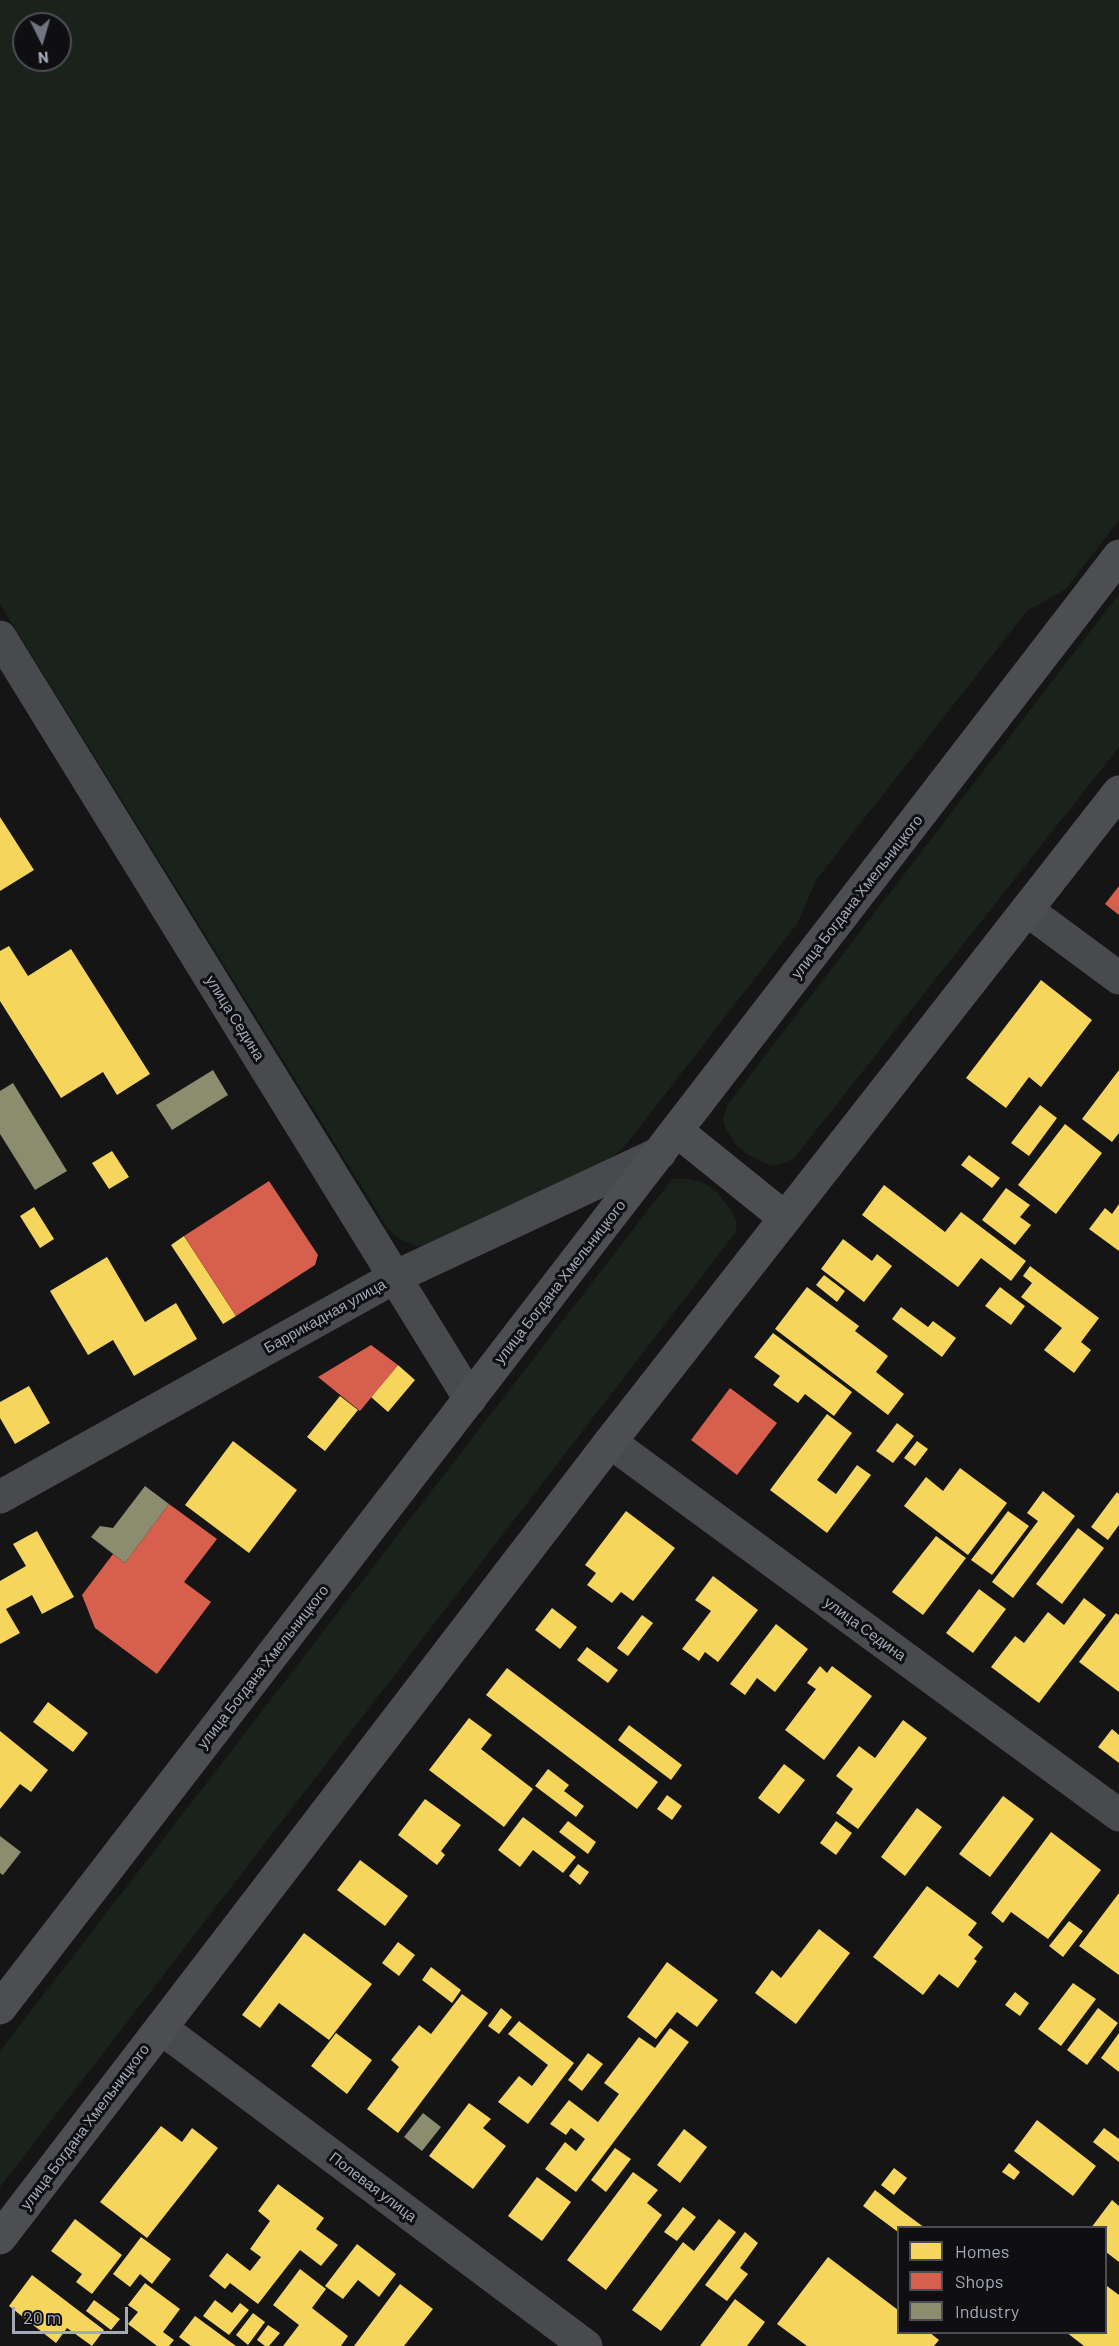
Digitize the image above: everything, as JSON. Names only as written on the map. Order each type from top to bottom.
[{"type":"main road","name":"улица Богдана Хмельницкого","points":[[0,2008],[1119,556]]},
{"type":"main road","name":"улица Богдана Хмельницкого","points":[[0,2238],[610,1442],[1119,792]]},
{"type":"main road","points":[[669,1142],[785,1218]]},
{"type":"street","name":"улица Седина","points":[[0,637],[470,1399]]},
{"type":"street","points":[[1027,910],[1119,978]]},
{"type":"street","name":"Баррикадная улица","points":[[0,1497],[395,1277],[669,1142]]},
{"type":"street","name":"улица Седина","points":[[610,1442],[1119,1815]]},
{"type":"street","name":"Полевая улица","points":[[161,2028],[586,2346]]},
{"type":"shaded area","points":[[0,0],[1119,0],[1119,520],[1066,589],[1027,611],[816,880],[797,924],[625,1146],[610,1159],[433,1248],[417,1246],[400,1239],[388,1229],[0,604]]},
{"type":"shaded area","points":[[1119,594],[1119,747],[795,1157],[788,1162],[771,1166],[748,1155],[737,1146],[725,1127],[723,1119],[728,1104]]},
{"type":"shaded area","points":[[672,1179],[690,1179],[704,1183],[717,1192],[736,1220],[736,1232],[0,2187],[0,2051]]},
{"type":"building: Homes","points":[[0,817],[34,870],[0,891]]},
{"type":"building: Homes","points":[[9,946],[28,976],[71,949],[150,1074],[117,1095],[103,1072],[61,1098],[0,1001],[0,951]]},
{"type":"building: Homes","points":[[1041,980],[1092,1020],[1041,1087],[1029,1077],[1006,1108],[966,1078]]},
{"type":"building: Homes","points":[[1119,1070],[1119,1133],[1112,1142],[1082,1119]]},
{"type":"building: Homes","points":[[1040,1105],[1057,1118],[1029,1156],[1011,1143]]},
{"type":"building: Homes","points":[[1065,1124],[1102,1153],[1056,1214],[1018,1185]]},
{"type":"building: Homes","points":[[112,1151],[129,1177],[109,1189],[92,1163]]},
{"type":"building: Homes","points":[[969,1155],[1000,1178],[992,1188],[961,1165]]},
{"type":"building: Homes","points":[[884,1185],[945,1232],[961,1212],[1026,1261],[1011,1281],[981,1258],[958,1287],[862,1215]]},
{"type":"building: Homes","points":[[1006,1188],[1030,1205],[1020,1217],[1031,1225],[1015,1245],[982,1220]]},
{"type":"building: Homes","points":[[1119,1204],[1119,1251],[1089,1229],[1105,1208],[1112,1214]]},
{"type":"building: Homes","points":[[34,1207],[54,1239],[40,1248],[20,1216]]},
{"type":"building: Homes","points":[[184,1236],[236,1316],[223,1324],[171,1245]]},
{"type":"building: Homes","points":[[843,1239],[872,1261],[877,1254],[892,1266],[864,1302],[821,1269]]},
{"type":"building: Homes","points":[[107,1257],[145,1322],[176,1303],[197,1339],[134,1376],[113,1340],[88,1355],[50,1291]]},
{"type":"building: Homes","points":[[1030,1266],[1099,1318],[1081,1342],[1091,1350],[1074,1373],[1044,1350],[1062,1328],[1021,1297],[1032,1283],[1023,1276]]},
{"type":"building: Homes","points":[[824,1275],[845,1291],[837,1302],[816,1285]]},
{"type":"building: Homes","points":[[807,1287],[859,1326],[855,1331],[888,1356],[876,1372],[904,1394],[888,1415],[775,1329]]},
{"type":"building: Homes","points":[[1000,1287],[1025,1306],[1011,1325],[985,1306]]},
{"type":"building: Homes","points":[[901,1307],[928,1327],[933,1321],[956,1338],[942,1357],[892,1319]]},
{"type":"building: Homes","points":[[773,1333],[852,1392],[834,1416],[805,1394],[798,1403],[773,1385],[780,1376],[754,1357]]},
{"type":"building: Homes","points":[[398,1365],[415,1380],[388,1412],[371,1397]]},
{"type":"building: Homes","points":[[29,1386],[50,1423],[15,1444],[0,1418],[0,1402]]},
{"type":"building: Homes","points":[[340,1396],[358,1410],[325,1451],[307,1437]]},
{"type":"building: Homes","points":[[827,1414],[852,1433],[817,1480],[836,1494],[857,1465],[871,1475],[827,1533],[770,1490]]},
{"type":"building: Homes","points":[[897,1423],[914,1436],[893,1463],[876,1451]]},
{"type":"building: Homes","points":[[233,1441],[297,1490],[249,1553],[185,1505]]},
{"type":"building: Homes","points":[[917,1441],[928,1449],[915,1466],[904,1458]]},
{"type":"building: Homes","points":[[960,1468],[1007,1503],[968,1555],[904,1506],[926,1477],[943,1491]]},
{"type":"building: Homes","points":[[1043,1491],[1075,1516],[1013,1598],[992,1582],[1038,1521],[1027,1513]]},
{"type":"building: Homes","points":[[1117,1492],[1119,1494],[1119,1525],[1108,1540],[1091,1527]]},
{"type":"building: Homes","points":[[626,1511],[675,1548],[633,1601],[621,1592],[612,1603],[587,1585],[596,1573],[585,1565]]},
{"type":"building: Homes","points":[[1008,1511],[1029,1526],[992,1575],[971,1560]]},
{"type":"building: Homes","points":[[1078,1528],[1104,1548],[1062,1604],[1036,1584]]},
{"type":"building: Homes","points":[[37,1531],[74,1597],[42,1614],[32,1595],[6,1609],[20,1633],[0,1644],[0,1581],[26,1566],[13,1544]]},
{"type":"building: Homes","points":[[936,1536],[966,1558],[923,1615],[892,1592]]},
{"type":"building: Homes","points":[[713,1576],[758,1610],[718,1662],[705,1652],[699,1661],[682,1649],[711,1611],[695,1600]]},
{"type":"building: Homes","points":[[979,1589],[1006,1609],[973,1653],[946,1633]]},
{"type":"building: Homes","points":[[1084,1598],[1106,1615],[1039,1703],[991,1667],[1015,1636],[1024,1643],[1048,1612],[1064,1625]]},
{"type":"building: Homes","points":[[552,1608],[577,1627],[560,1649],[535,1630]]},
{"type":"building: Homes","points":[[1116,1613],[1119,1615],[1119,1692],[1079,1662]]},
{"type":"building: Homes","points":[[642,1615],[653,1623],[628,1656],[617,1648]]},
{"type":"building: Homes","points":[[776,1624],[808,1649],[775,1692],[757,1678],[745,1695],[730,1684]]},
{"type":"building: Homes","points":[[587,1647],[618,1670],[608,1683],[577,1660]]},
{"type":"building: Homes","points":[[820,1666],[827,1673],[832,1666],[872,1696],[824,1760],[785,1730],[816,1689],[807,1683]]},
{"type":"building: Homes","points":[[507,1668],[658,1782],[637,1809],[486,1695]]},
{"type":"building: Homes","points":[[48,1702],[88,1733],[73,1752],[33,1722]]},
{"type":"building: Homes","points":[[469,1718],[492,1735],[481,1749],[533,1789],[504,1827],[429,1770]]},
{"type":"building: Homes","points":[[903,1720],[927,1738],[858,1829],[836,1813],[853,1789],[836,1776],[859,1746],[875,1758]]},
{"type":"building: Homes","points":[[629,1725],[682,1765],[671,1780],[618,1740]]},
{"type":"building: Homes","points":[[1112,1729],[1119,1735],[1119,1763],[1098,1747]]},
{"type":"building: Homes","points":[[0,1731],[48,1770],[31,1792],[20,1784],[0,1809]]},
{"type":"building: Homes","points":[[784,1764],[805,1780],[779,1814],[758,1798]]},
{"type":"building: Homes","points":[[548,1769],[569,1785],[564,1791],[584,1806],[576,1817],[535,1786]]},
{"type":"building: Homes","points":[[667,1795],[682,1806],[672,1820],[657,1809]]},
{"type":"building: Homes","points":[[1003,1796],[1034,1819],[990,1877],[959,1854]]},
{"type":"building: Homes","points":[[425,1799],[461,1825],[441,1851],[445,1855],[437,1865],[398,1835]]},
{"type":"building: Homes","points":[[917,1808],[942,1827],[905,1876],[881,1857]]},
{"type":"building: Homes","points":[[523,1817],[576,1857],[563,1873],[533,1850],[520,1867],[498,1850]]},
{"type":"building: Homes","points":[[568,1821],[596,1842],[588,1854],[559,1832]]},
{"type":"building: Homes","points":[[836,1821],[852,1833],[836,1855],[820,1843]]},
{"type":"building: Homes","points":[[1051,1832],[1101,1870],[1048,1939],[1011,1912],[1003,1923],[991,1913]]},
{"type":"building: Homes","points":[[360,1860],[408,1896],[385,1926],[337,1890]]},
{"type":"building: Homes","points":[[578,1864],[589,1872],[580,1885],[569,1876]]},
{"type":"building: Homes","points":[[927,1886],[977,1923],[968,1935],[983,1947],[974,1959],[977,1961],[958,1988],[939,1974],[923,1995],[873,1957]]},
{"type":"building: Homes","points":[[1119,1893],[1119,1975],[1079,1946]]},
{"type":"building: Homes","points":[[1069,1921],[1083,1931],[1063,1957],[1049,1946]]},
{"type":"building: Homes","points":[[819,1929],[850,1953],[796,2024],[755,1993],[772,1970],[781,1978]]},
{"type":"building: Homes","points":[[304,1933],[372,1984],[329,2040],[279,2003],[260,2028],[242,2015]]},
{"type":"building: Homes","points":[[398,1942],[415,1955],[399,1976],[382,1963]]},
{"type":"building: Homes","points":[[667,1962],[718,2000],[697,2027],[677,2012],[656,2039],[627,2017]]},
{"type":"building: Homes","points":[[431,1967],[461,1990],[452,2003],[422,1980]]},
{"type":"building: Homes","points":[[1073,1983],[1096,1999],[1061,2046],[1038,2029]]},
{"type":"building: Homes","points":[[1015,1992],[1029,2003],[1020,2016],[1005,2005]]},
{"type":"building: Homes","points":[[462,1994],[488,2013],[398,2133],[367,2109],[399,2067],[391,2060],[419,2025],[431,2034]]},
{"type":"building: Homes","points":[[501,2008],[512,2017],[499,2034],[488,2026]]},
{"type":"building: Homes","points":[[1098,2008],[1118,2023],[1087,2065],[1067,2050]]},
{"type":"building: Homes","points":[[519,2021],[574,2063],[528,2124],[498,2102],[519,2076],[532,2086],[548,2065],[508,2034]]},
{"type":"building: Homes","points":[[670,2028],[689,2042],[576,2192],[545,2169],[565,2142],[576,2151],[585,2139],[571,2128],[566,2135],[550,2124],[569,2100],[598,2122],[619,2094],[604,2083],[639,2037],[655,2048]]},
{"type":"building: Homes","points":[[336,2033],[372,2060],[347,2094],[311,2066]]},
{"type":"building: Homes","points":[[1119,2033],[1119,2072],[1101,2058]]},
{"type":"building: Homes","points":[[588,2053],[603,2064],[582,2091],[568,2080]]},
{"type":"building: Homes","points":[[469,2103],[491,2119],[483,2128],[506,2146],[473,2189],[429,2156]]},
{"type":"building: Homes","points":[[1037,2120],[1096,2166],[1073,2196],[1014,2151]]},
{"type":"building: Homes","points":[[161,2126],[182,2142],[192,2128],[218,2148],[147,2238],[100,2202]]},
{"type":"building: Homes","points":[[1104,2128],[1119,2139],[1119,2162],[1093,2142]]},
{"type":"building: Homes","points":[[684,2129],[707,2147],[680,2183],[657,2165]]},
{"type":"building: Homes","points":[[615,2148],[631,2159],[606,2192],[591,2180]]},
{"type":"building: Homes","points":[[1009,2163],[1020,2172],[1014,2180],[1002,2172]]},
{"type":"building: Homes","points":[[894,2168],[907,2178],[894,2195],[881,2185]]},
{"type":"building: Homes","points":[[633,2172],[658,2190],[647,2203],[662,2215],[606,2290],[567,2260]]},
{"type":"building: Homes","points":[[537,2177],[571,2202],[542,2241],[508,2216]]},
{"type":"building: Homes","points":[[278,2184],[324,2218],[316,2229],[338,2245],[321,2266],[300,2250],[258,2304],[230,2283],[225,2289],[209,2276],[227,2253],[250,2271],[261,2257],[250,2249],[270,2221],[258,2211]]},
{"type":"building: Homes","points":[[875,2190],[922,2226],[897,2226],[897,2231],[863,2206]]},
{"type":"building: Homes","points":[[1112,2200],[1119,2206],[1119,2262],[1107,2253],[1107,2226],[1092,2226]]},
{"type":"building: Homes","points":[[683,2207],[696,2217],[677,2241],[664,2232]]},
{"type":"building: Homes","points":[[75,2219],[122,2255],[92,2294],[76,2282],[82,2274],[51,2251]]},
{"type":"building: Homes","points":[[719,2219],[736,2232],[661,2331],[632,2310],[683,2242],[694,2251]]},
{"type":"building: Homes","points":[[745,2232],[758,2243],[740,2268],[748,2274],[727,2301],[705,2285]]},
{"type":"building: Homes","points":[[141,2237],[171,2259],[152,2284],[140,2274],[130,2287],[113,2274]]},
{"type":"building: Homes","points":[[357,2244],[396,2274],[379,2297],[358,2280],[343,2299],[325,2286]]},
{"type":"building: Homes","points":[[828,2257],[897,2309],[897,2334],[932,2334],[939,2340],[934,2346],[807,2346],[777,2324]]},
{"type":"building: Homes","points":[[300,2269],[326,2289],[312,2308],[348,2336],[341,2346],[283,2346],[299,2325],[273,2305]]},
{"type":"building: Homes","points":[[32,2275],[104,2330],[92,2346],[67,2328],[56,2343],[9,2306]]},
{"type":"building: Homes","points":[[145,2283],[180,2309],[163,2332],[174,2340],[169,2346],[157,2346],[128,2324],[138,2312],[128,2305]]},
{"type":"building: Homes","points":[[400,2284],[433,2309],[404,2346],[354,2346]]},
{"type":"building: Homes","points":[[1107,2286],[1119,2295],[1119,2346],[1084,2346],[1069,2334],[1107,2334]]},
{"type":"building: Homes","points":[[735,2299],[765,2322],[747,2346],[700,2346]]},
{"type":"building: Homes","points":[[94,2300],[120,2319],[111,2330],[86,2311]]},
{"type":"building: Homes","points":[[215,2300],[232,2313],[240,2303],[249,2310],[229,2335],[203,2316]]},
{"type":"building: Homes","points":[[253,2313],[265,2322],[248,2345],[236,2335]]},
{"type":"building: Homes","points":[[195,2316],[236,2346],[191,2346],[179,2337]]},
{"type":"building: Homes","points":[[268,2325],[280,2333],[269,2346],[265,2346],[257,2340]]},
{"type":"building: Shops","points":[[1119,886],[1119,915],[1105,904]]},
{"type":"building: Shops","points":[[269,1181],[318,1255],[315,1265],[236,1316],[184,1236]]},
{"type":"building: Shops","points":[[371,1345],[398,1365],[360,1411],[318,1377]]},
{"type":"building: Shops","points":[[730,1388],[777,1423],[737,1475],[691,1440]]},
{"type":"building: Shops","points":[[169,1504],[217,1539],[184,1582],[211,1602],[157,1674],[95,1628],[82,1595],[113,1554],[125,1563]]},
{"type":"building: Industry","points":[[213,1070],[228,1095],[172,1130],[156,1105]]},
{"type":"building: Industry","points":[[13,1083],[67,1171],[35,1190],[0,1134],[0,1091]]},
{"type":"building: Industry","points":[[145,1486],[169,1504],[125,1563],[91,1537],[100,1526],[113,1528]]},
{"type":"building: Industry","points":[[0,1836],[21,1852],[3,1875],[0,1873]]},
{"type":"building: Industry","points":[[423,2113],[441,2127],[422,2151],[404,2137]]}]
